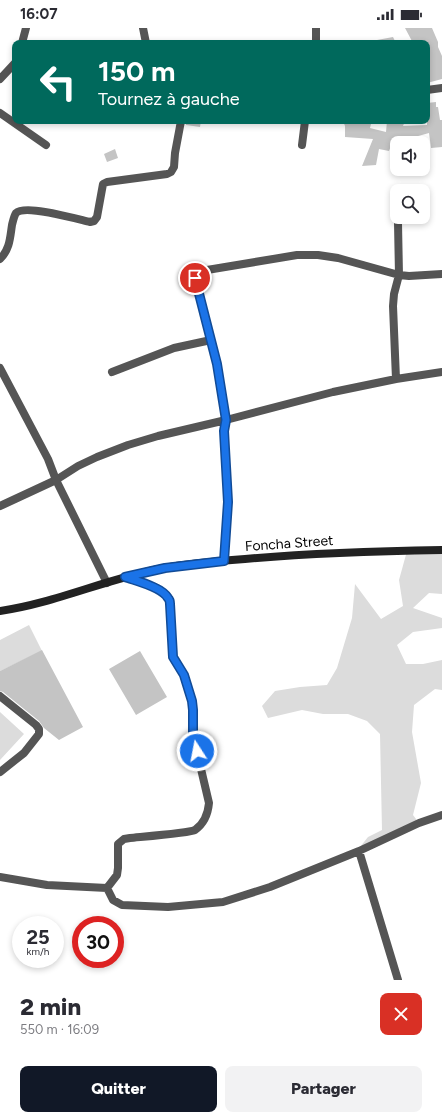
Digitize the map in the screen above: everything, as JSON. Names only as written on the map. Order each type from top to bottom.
[{"type":"main road","name":"Foncha Street","points":[[0,611],[51,600],[125,577],[165,568],[287,555],[442,550]]},
{"type":"street","points":[[23,40],[26,28]]},
{"type":"street","points":[[143,28],[145,40]]},
{"type":"street","points":[[316,28],[316,40]]},
{"type":"street","points":[[0,79],[12,66]]},
{"type":"street","points":[[430,90],[442,88]]},
{"type":"street","points":[[0,113],[12,121]]},
{"type":"street","points":[[16,124],[46,145]]},
{"type":"street","points":[[0,259],[9,246],[13,220],[16,213],[20,211],[43,211],[90,222],[94,221],[98,217],[103,184],[107,182],[167,174],[171,172],[174,167],[180,124]]},
{"type":"street","points":[[302,145],[305,124]]},
{"type":"street","points":[[396,379],[393,306],[394,294],[399,276],[398,224]]},
{"type":"street","points":[[224,561],[228,502],[224,431],[226,420],[217,364],[195,278],[196,273],[296,255],[318,255],[338,258],[399,276],[442,274]]},
{"type":"street","points":[[112,372],[174,348],[211,340]]},
{"type":"street","points":[[0,368],[48,459],[56,480],[107,583]]},
{"type":"street","points":[[0,506],[56,480],[85,463],[128,444],[333,392],[396,379],[442,372]]},
{"type":"street","points":[[107,888],[117,876],[118,844],[124,839],[194,831],[203,822],[208,813],[209,803],[193,735],[192,701],[184,675],[173,657],[170,604],[168,597],[157,588],[125,577]]},
{"type":"street","points":[[0,696],[36,725],[39,729],[39,734],[24,753],[0,772]]},
{"type":"street","points":[[107,888],[113,900],[122,905],[168,907],[224,902],[270,887],[358,852],[420,823],[442,815]]},
{"type":"street","points":[[358,852],[398,980]]},
{"type":"street","points":[[0,877],[54,885],[107,888]]},
{"type":"shaded area","points":[[442,550],[442,594],[429,593],[413,608],[442,618],[442,628],[413,632],[397,645],[406,664],[423,664],[442,660],[442,690],[435,689],[414,705],[412,732],[421,783],[413,815],[419,823],[360,847],[368,837],[382,830],[380,734],[367,721],[348,714],[323,714],[302,710],[268,718],[262,706],[275,691],[327,685],[337,668],[352,618],[355,584],[381,619],[403,606],[399,580],[407,551]]},
{"type":"shaded area","points":[[29,625],[42,651],[0,671],[0,640]]},
{"type":"shaded area","points":[[0,712],[24,734],[0,760]]},
{"type":"building","points":[[405,28],[432,28],[442,56],[442,79],[430,82],[430,40],[411,40]]},
{"type":"building","points":[[393,37],[394,40],[377,40]]},
{"type":"building","points":[[436,102],[440,120],[442,120],[442,147],[431,148],[429,133],[418,136],[390,136],[389,151],[379,149],[376,165],[362,166],[373,139],[345,137],[344,124],[371,124],[370,128],[386,132],[387,124],[404,124],[403,126],[430,124],[430,103]]},
{"type":"building","points":[[186,124],[200,124],[200,127]]},
{"type":"building","points":[[115,149],[118,158],[107,162],[104,154]]},
{"type":"building","points":[[42,650],[83,727],[59,740],[44,728],[39,721],[0,691],[0,671]]},
{"type":"building","points":[[140,651],[167,697],[136,715],[109,669]]},
{"type":"route","points":[[195,278],[217,364],[226,420],[224,431],[228,502],[224,561],[165,568],[125,577],[157,588],[168,597],[170,604],[173,657],[184,675],[192,701],[193,735],[197,751]]}]
